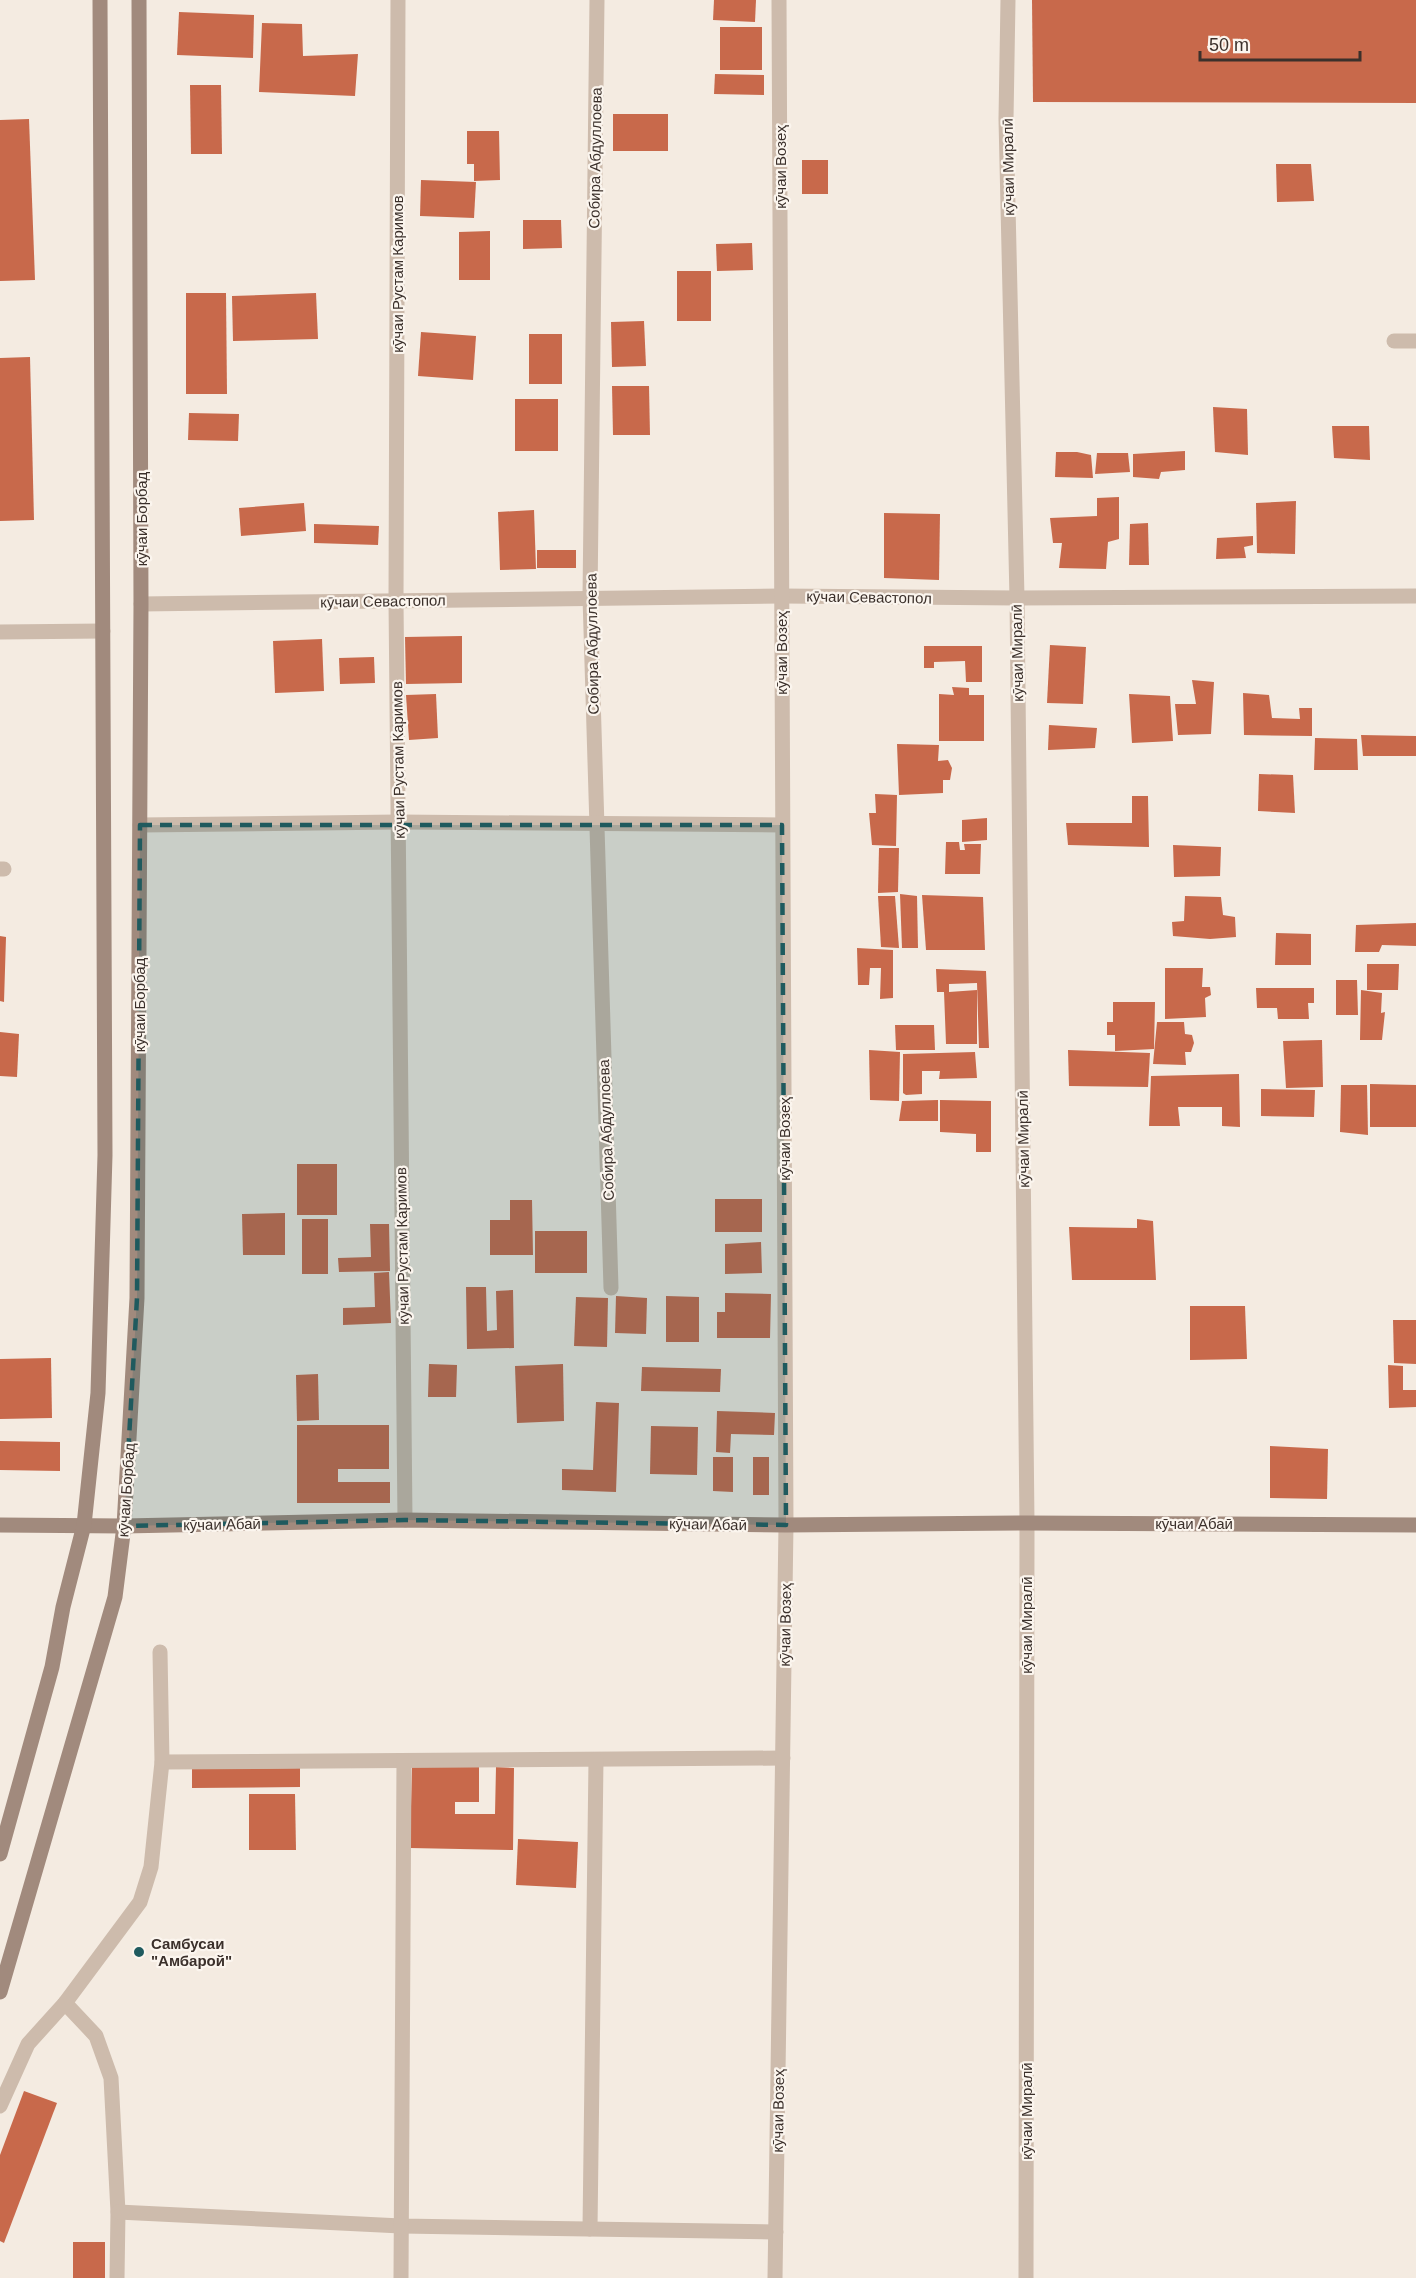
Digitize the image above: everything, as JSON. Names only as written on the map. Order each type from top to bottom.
[{"type":"main road","points":[[0,1854],[52,1667],[63,1607],[84,1525],[98,1393],[105,1155],[100,0]]},
{"type":"main road","name":"кӯчаи Борбад","points":[[0,1992],[115,1597],[124,1526],[137,1298],[141,604],[139,0]]},
{"type":"main road","name":"кӯчаи Абаӣ","points":[[0,1524],[124,1526],[405,1520],[786,1525],[1027,1522],[1416,1525]]},
{"type":"street","name":"кӯчаи Рустам Каримов","points":[[398,0],[396,601],[405,1520]]},
{"type":"street","name":"Собира Абдуллоева","points":[[597,0],[590,597],[611,1288]]},
{"type":"street","name":"кӯчаи Возеҳ","points":[[775,2278],[786,1525],[779,0]]},
{"type":"street","name":"кӯчаи Миралӣ","points":[[1008,0],[1006,119],[1017,598],[1027,1522],[1026,2278]]},
{"type":"street","points":[[1394,341],[1416,341]]},
{"type":"street","name":"кӯчаи Севастопол","points":[[141,604],[590,597],[1416,596]]},
{"type":"street","points":[[0,632],[104,631]]},
{"type":"street","points":[[140,825],[597,822],[782,825]]},
{"type":"street","points":[[0,2106],[28,2044],[65,2003],[140,1902],[151,1867],[162,1762],[160,1652]]},
{"type":"street","points":[[162,1762],[783,1758]]},
{"type":"street","points":[[590,2229],[596,1760]]},
{"type":"street","points":[[401,2278],[404,1761]]},
{"type":"street","points":[[65,2003],[96,2036],[111,2078],[118,2212],[117,2278]]},
{"type":"street","points":[[118,2212],[401,2226],[776,2232]]},
{"type":"highlighted area","points":[[140,825],[782,825],[786,1525],[405,1520],[124,1526],[137,1298]]},
{"type":"building","points":[[714,0],[756,0],[755,22],[713,20]]},
{"type":"building","points":[[1032,0],[1416,0],[1416,103],[1033,102]]},
{"type":"building","points":[[179,12],[254,15],[253,58],[177,55]]},
{"type":"building","points":[[262,23],[302,24],[303,56],[358,54],[355,96],[259,92]]},
{"type":"building","points":[[720,27],[762,27],[762,70],[720,70]]},
{"type":"building","points":[[715,74],[764,75],[764,95],[714,94]]},
{"type":"building","points":[[190,85],[221,85],[222,154],[191,154]]},
{"type":"building","points":[[613,114],[668,114],[668,151],[613,151]]},
{"type":"building","points":[[29,119],[35,280],[0,281],[0,120]]},
{"type":"building","points":[[467,131],[499,131],[500,180],[474,181],[474,164],[467,164]]},
{"type":"building","points":[[802,160],[828,160],[828,194],[802,194]]},
{"type":"building","points":[[1276,164],[1311,164],[1314,201],[1277,202]]},
{"type":"building","points":[[421,180],[476,182],[474,218],[420,216]]},
{"type":"building","points":[[523,220],[561,220],[562,248],[523,249]]},
{"type":"building","points":[[490,231],[490,280],[459,280],[459,232]]},
{"type":"building","points":[[752,243],[753,270],[717,271],[716,244]]},
{"type":"building","points":[[677,271],[711,271],[711,321],[677,321]]},
{"type":"building","points":[[186,293],[226,293],[227,394],[186,394]]},
{"type":"building","points":[[316,293],[318,339],[233,341],[232,296]]},
{"type":"building","points":[[644,321],[646,366],[612,367],[611,322]]},
{"type":"building","points":[[421,332],[476,336],[473,380],[418,376]]},
{"type":"building","points":[[529,334],[562,334],[562,384],[529,384]]},
{"type":"building","points":[[30,357],[34,520],[0,521],[0,358]]},
{"type":"building","points":[[612,386],[649,386],[650,435],[613,435]]},
{"type":"building","points":[[515,399],[558,399],[558,451],[515,451]]},
{"type":"building","points":[[1213,407],[1247,409],[1248,455],[1215,452]]},
{"type":"building","points":[[189,413],[239,414],[238,441],[188,440]]},
{"type":"building","points":[[1332,426],[1369,426],[1370,460],[1334,458]]},
{"type":"building","points":[[1185,451],[1185,470],[1161,472],[1159,479],[1133,477],[1133,454]]},
{"type":"building","points":[[1056,452],[1091,455],[1093,478],[1055,477]]},
{"type":"building","points":[[1097,453],[1128,453],[1130,472],[1095,474]]},
{"type":"building","points":[[1119,497],[1119,539],[1108,542],[1106,569],[1059,568],[1062,543],[1053,543],[1050,518],[1097,516],[1097,498]]},
{"type":"building","points":[[1296,501],[1295,554],[1257,553],[1256,503]]},
{"type":"building","points":[[304,503],[306,531],[241,536],[239,508]]},
{"type":"building","points":[[534,510],[536,569],[500,570],[498,512]]},
{"type":"building","points":[[884,513],[940,514],[939,580],[884,578]]},
{"type":"building","points":[[1148,523],[1149,565],[1129,565],[1130,524]]},
{"type":"building","points":[[314,524],[379,526],[378,545],[314,543]]},
{"type":"building","points":[[1253,536],[1253,545],[1244,547],[1246,558],[1216,559],[1217,538]]},
{"type":"building","points":[[537,550],[576,550],[576,568],[537,568]]},
{"type":"building","points":[[462,636],[462,683],[406,684],[405,637]]},
{"type":"building","points":[[322,639],[324,691],[275,693],[273,641]]},
{"type":"building","points":[[1050,645],[1086,647],[1083,704],[1047,703]]},
{"type":"building","points":[[924,646],[982,646],[982,682],[966,682],[965,661],[934,662],[934,668],[924,668]]},
{"type":"building","points":[[374,657],[375,683],[340,684],[339,658]]},
{"type":"building","points":[[1192,680],[1214,682],[1211,734],[1178,735],[1175,704],[1196,704]]},
{"type":"building","points":[[952,687],[969,688],[969,695],[984,695],[984,741],[939,741],[939,694],[954,695]]},
{"type":"building","points":[[1243,693],[1269,695],[1272,718],[1300,719],[1299,708],[1312,708],[1312,736],[1244,735]]},
{"type":"building","points":[[436,694],[438,738],[409,740],[406,695]]},
{"type":"building","points":[[1129,694],[1170,696],[1173,741],[1132,743]]},
{"type":"building","points":[[1049,725],[1097,728],[1095,748],[1048,750]]},
{"type":"building","points":[[1361,735],[1416,736],[1416,756],[1363,756]]},
{"type":"building","points":[[1315,738],[1357,739],[1358,770],[1314,770]]},
{"type":"building","points":[[897,744],[939,745],[938,761],[948,760],[952,768],[950,780],[943,780],[943,793],[899,795]]},
{"type":"building","points":[[1259,774],[1293,775],[1295,813],[1258,811]]},
{"type":"building","points":[[875,794],[897,795],[896,846],[872,845],[869,813],[876,813]]},
{"type":"building","points":[[1132,796],[1148,796],[1149,847],[1068,845],[1066,823],[1132,823]]},
{"type":"building","points":[[987,818],[987,840],[962,842],[962,820]]},
{"type":"building","points":[[946,842],[959,842],[960,850],[965,850],[964,844],[981,844],[980,874],[945,874]]},
{"type":"building","points":[[1173,845],[1221,847],[1220,876],[1174,877]]},
{"type":"building","points":[[879,848],[899,848],[898,892],[878,893]]},
{"type":"building","points":[[900,894],[917,896],[918,948],[902,948]]},
{"type":"building","points":[[922,895],[983,897],[985,950],[926,950]]},
{"type":"building","points":[[878,896],[895,896],[899,948],[881,947]]},
{"type":"building","points":[[1185,896],[1221,897],[1223,915],[1235,917],[1236,937],[1210,939],[1173,936],[1172,922],[1184,921]]},
{"type":"building","points":[[1416,923],[1416,946],[1382,945],[1379,952],[1355,952],[1356,925]]},
{"type":"building","points":[[1276,933],[1311,934],[1311,965],[1275,965]]},
{"type":"building","points":[[0,936],[6,937],[4,1002],[0,1001]]},
{"type":"building","points":[[857,948],[893,950],[893,998],[880,999],[881,968],[870,968],[869,985],[858,985]]},
{"type":"building","points":[[1367,964],[1399,964],[1398,990],[1367,990]]},
{"type":"building","points":[[1165,968],[1203,968],[1202,987],[1210,987],[1211,995],[1205,998],[1206,1017],[1165,1019]]},
{"type":"building","points":[[936,969],[986,971],[989,1048],[979,1048],[977,983],[949,984],[949,992],[977,990],[977,1044],[946,1044],[944,992],[937,992]]},
{"type":"building","points":[[1336,980],[1357,980],[1358,1015],[1336,1015]]},
{"type":"building","points":[[1256,988],[1314,988],[1314,1003],[1308,1003],[1309,1019],[1278,1019],[1277,1008],[1257,1008]]},
{"type":"building","points":[[1361,990],[1382,993],[1381,1013],[1385,1012],[1382,1040],[1360,1040]]},
{"type":"building","points":[[1113,1002],[1155,1002],[1154,1049],[1115,1051],[1115,1035],[1107,1035],[1107,1022],[1113,1022]]},
{"type":"building","points":[[1157,1022],[1184,1022],[1185,1034],[1192,1035],[1194,1043],[1191,1052],[1185,1052],[1186,1065],[1153,1064]]},
{"type":"building","points":[[895,1025],[934,1025],[935,1050],[896,1050]]},
{"type":"building","points":[[0,1032],[19,1034],[17,1077],[0,1076]]},
{"type":"building","points":[[1322,1040],[1323,1087],[1286,1088],[1283,1041]]},
{"type":"building","points":[[869,1050],[900,1052],[899,1101],[870,1100]]},
{"type":"building","points":[[1068,1050],[1150,1053],[1148,1087],[1069,1086]]},
{"type":"building","points":[[975,1052],[977,1078],[939,1079],[940,1071],[922,1071],[922,1094],[906,1095],[903,1093],[903,1054]]},
{"type":"building","points":[[1239,1074],[1240,1127],[1222,1126],[1222,1107],[1178,1107],[1180,1126],[1149,1126],[1151,1076]]},
{"type":"building","points":[[1370,1084],[1416,1085],[1416,1127],[1370,1127]]},
{"type":"building","points":[[1341,1085],[1367,1085],[1368,1135],[1340,1132]]},
{"type":"building","points":[[1261,1089],[1315,1090],[1314,1117],[1261,1116]]},
{"type":"building","points":[[938,1100],[938,1121],[899,1121],[902,1101]]},
{"type":"building","points":[[940,1100],[991,1101],[991,1152],[976,1152],[976,1134],[940,1132]]},
{"type":"building","points":[[297,1164],[337,1164],[337,1215],[297,1215]]},
{"type":"building","points":[[715,1199],[762,1199],[762,1232],[715,1232]]},
{"type":"building","points":[[510,1200],[532,1200],[533,1255],[490,1255],[490,1220],[510,1220]]},
{"type":"building","points":[[285,1213],[285,1255],[243,1255],[242,1214]]},
{"type":"building","points":[[302,1219],[328,1219],[328,1274],[302,1274]]},
{"type":"building","points":[[1137,1219],[1153,1221],[1156,1280],[1072,1280],[1069,1227],[1137,1228]]},
{"type":"building","points":[[370,1224],[389,1224],[390,1271],[339,1272],[338,1258],[371,1257]]},
{"type":"building","points":[[535,1231],[587,1231],[587,1273],[535,1273]]},
{"type":"building","points":[[761,1242],[762,1273],[725,1274],[725,1244]]},
{"type":"building","points":[[389,1272],[391,1323],[343,1325],[343,1308],[375,1307],[374,1273]]},
{"type":"building","points":[[466,1287],[486,1287],[487,1331],[497,1330],[496,1291],[513,1290],[514,1348],[467,1349]]},
{"type":"building","points":[[725,1293],[771,1294],[770,1338],[717,1338],[717,1312],[725,1312]]},
{"type":"building","points":[[616,1296],[647,1298],[646,1334],[615,1333]]},
{"type":"building","points":[[666,1296],[699,1297],[699,1342],[666,1342]]},
{"type":"building","points":[[576,1297],[608,1298],[607,1347],[574,1346]]},
{"type":"building","points":[[1190,1306],[1245,1306],[1247,1359],[1190,1360]]},
{"type":"building","points":[[1393,1320],[1416,1320],[1416,1364],[1394,1363]]},
{"type":"building","points":[[51,1358],[52,1418],[0,1419],[0,1359]]},
{"type":"building","points":[[429,1364],[457,1365],[456,1397],[428,1397]]},
{"type":"building","points":[[563,1364],[564,1421],[517,1423],[515,1366]]},
{"type":"building","points":[[1388,1365],[1403,1366],[1403,1390],[1416,1390],[1416,1407],[1389,1408]]},
{"type":"building","points":[[642,1367],[721,1369],[720,1392],[641,1391]]},
{"type":"building","points":[[318,1374],[319,1420],[297,1421],[296,1375]]},
{"type":"building","points":[[596,1402],[619,1403],[616,1492],[562,1490],[562,1469],[593,1470]]},
{"type":"building","points":[[717,1411],[775,1413],[774,1435],[731,1434],[730,1453],[716,1452]]},
{"type":"building","points":[[297,1425],[389,1425],[389,1469],[338,1469],[338,1482],[390,1482],[390,1503],[297,1503]]},
{"type":"building","points":[[651,1426],[698,1427],[697,1475],[650,1474]]},
{"type":"building","points":[[0,1441],[60,1442],[60,1471],[0,1470]]},
{"type":"building","points":[[1270,1446],[1328,1449],[1327,1499],[1270,1498]]},
{"type":"building","points":[[713,1457],[733,1457],[733,1492],[713,1491]]},
{"type":"building","points":[[753,1457],[769,1457],[769,1495],[753,1495]]},
{"type":"building","points":[[412,1765],[479,1766],[479,1802],[455,1802],[455,1814],[495,1814],[496,1767],[514,1768],[513,1850],[410,1848]]},
{"type":"building","points":[[300,1768],[300,1787],[192,1788],[192,1769]]},
{"type":"building","points":[[249,1794],[295,1794],[296,1850],[249,1850]]},
{"type":"building","points":[[518,1839],[578,1842],[576,1888],[516,1885]]},
{"type":"building","points":[[24,2091],[57,2103],[4,2243],[0,2241],[0,2155]]},
{"type":"building","points":[[73,2242],[105,2242],[105,2278],[73,2278]]},
{"type":"place","name":"Самбусаи \"Амбарой\"","points":[[139,1952]]}]
